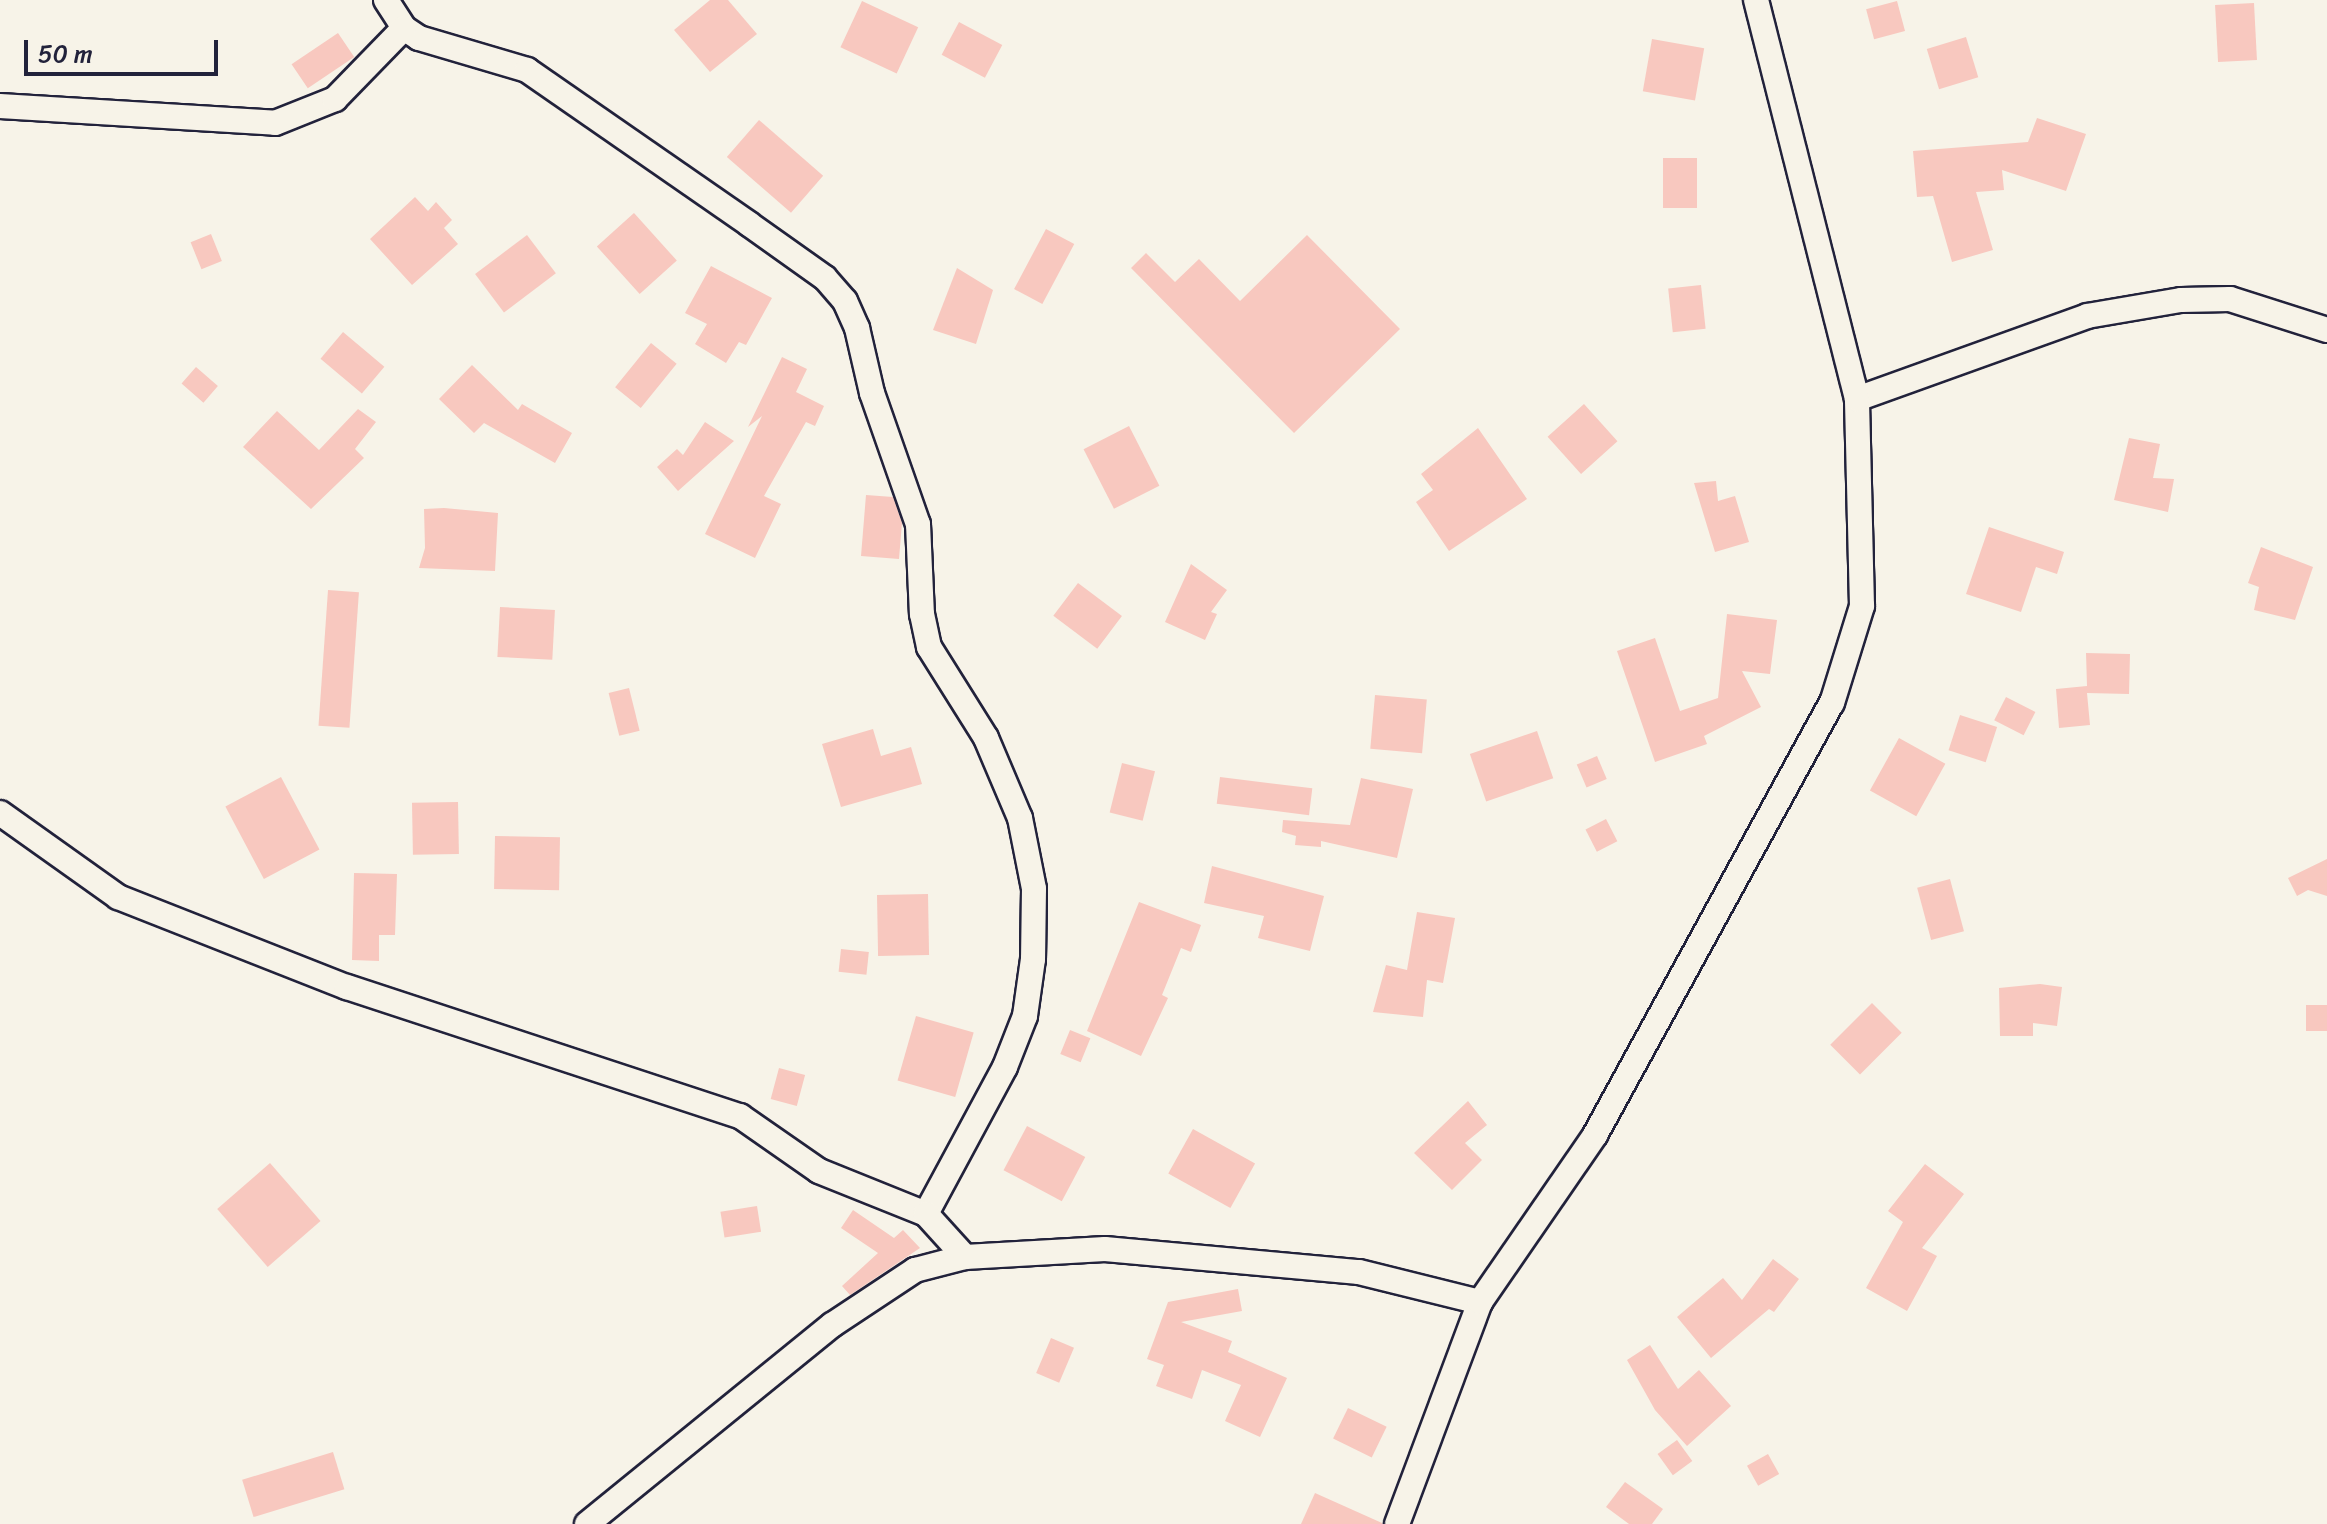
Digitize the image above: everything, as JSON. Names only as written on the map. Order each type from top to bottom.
[{"type":"street","points":[[386,0],[404,28],[419,38],[527,70],[825,278],[851,314],[872,393],[918,524],[922,614],[929,647],[992,751],[1020,818],[1034,889],[1033,959],[1025,1016],[1005,1067],[926,1214]]},
{"type":"street","points":[[1397,1524],[1480,1302],[1595,1135],[1832,703],[1862,606],[1857,399],[1756,0]]},
{"type":"street","points":[[0,106],[275,123],[335,99],[404,28]]},
{"type":"street","points":[[1857,399],[2087,316],[2181,300],[2230,299],[2327,330]]},
{"type":"street","points":[[0,813],[118,897],[347,987],[740,1116],[819,1171],[926,1214],[965,1257]]},
{"type":"street","points":[[587,1524],[832,1325],[915,1270],[965,1257],[1105,1249],[1359,1272],[1480,1302]]},
{"type":"building","points":[[710,0],[728,0],[757,34],[710,72],[674,30]]},
{"type":"building","points":[[862,1],[918,27],[897,73],[840,47]]},
{"type":"building","points":[[1897,1],[1905,31],[1874,39],[1866,9]]},
{"type":"building","points":[[2254,3],[2257,60],[2218,62],[2215,5]]},
{"type":"building","points":[[959,22],[1002,45],[985,78],[942,55]]},
{"type":"building","points":[[338,33],[354,57],[308,88],[292,64]]},
{"type":"building","points":[[1966,37],[1978,77],[1939,89],[1927,49]]},
{"type":"building","points":[[1652,39],[1704,48],[1695,100],[1643,91]]},
{"type":"building","points":[[2037,118],[2086,134],[2066,191],[2002,170],[2004,190],[1976,192],[1993,250],[1952,262],[1933,196],[1917,197],[1913,151],[2028,142]]},
{"type":"building","points":[[759,120],[823,176],[791,213],[727,157]]},
{"type":"building","points":[[1663,158],[1697,158],[1697,208],[1663,208]]},
{"type":"building","points":[[415,197],[428,211],[436,202],[452,220],[444,228],[458,244],[412,285],[370,239]]},
{"type":"building","points":[[634,213],[677,261],[640,294],[597,246]]},
{"type":"building","points":[[1046,229],[1074,244],[1042,304],[1014,289]]},
{"type":"building","points":[[211,234],[222,261],[201,269],[191,242]]},
{"type":"building","points":[[527,235],[556,273],[504,312],[475,274]]},
{"type":"building","points":[[1307,235],[1400,329],[1294,433],[1131,268],[1146,253],[1175,282],[1199,259],[1240,301]]},
{"type":"building","points":[[711,266],[772,298],[746,345],[739,342],[726,363],[695,344],[707,324],[685,313]]},
{"type":"building","points":[[957,268],[993,290],[976,344],[933,330]]},
{"type":"building","points":[[1701,285],[1706,329],[1673,332],[1668,288]]},
{"type":"building","points":[[343,332],[384,367],[362,394],[321,359]]},
{"type":"building","points":[[651,343],[677,364],[641,408],[615,387]]},
{"type":"building","points":[[782,357],[807,369],[796,392],[824,406],[815,426],[806,422],[764,496],[781,504],[755,558],[705,534],[762,416],[748,427]]},
{"type":"building","points":[[472,365],[518,410],[522,404],[572,433],[555,463],[484,423],[474,433],[439,399]]},
{"type":"building","points":[[196,367],[218,386],[203,403],[182,384]]},
{"type":"building","points":[[1584,404],[1617,441],[1581,474],[1548,437]]},
{"type":"building","points":[[358,409],[376,422],[355,449],[364,458],[311,509],[243,447],[277,411],[319,450]]},
{"type":"building","points":[[705,422],[734,441],[678,491],[657,467],[677,449],[683,455]]},
{"type":"building","points":[[1129,426],[1159,486],[1114,509],[1084,449]]},
{"type":"building","points":[[1478,428],[1527,499],[1449,551],[1416,502],[1433,490],[1421,474]]},
{"type":"building","points":[[2129,438],[2160,444],[2153,478],[2174,479],[2168,512],[2114,500]]},
{"type":"building","points":[[1716,481],[1718,501],[1735,496],[1749,542],[1715,552],[1694,483]]},
{"type":"building","points":[[866,495],[893,497],[902,523],[899,559],[861,556]]},
{"type":"building","points":[[424,509],[498,513],[495,571],[419,568],[425,548]]},
{"type":"building","points":[[1989,527],[2064,552],[2057,574],[2036,567],[2021,612],[1966,594]]},
{"type":"building","points":[[2261,547],[2313,567],[2295,620],[2254,610],[2259,587],[2248,583]]},
{"type":"building","points":[[1191,564],[1227,590],[1211,612],[1217,614],[1205,640],[1165,622]]},
{"type":"building","points":[[1078,583],[1122,616],[1097,649],[1053,616]]},
{"type":"building","points":[[328,590],[359,592],[349,728],[319,726]]},
{"type":"building","points":[[500,607],[555,610],[552,660],[497,657]]},
{"type":"building","points":[[1727,614],[1777,620],[1770,674],[1742,671],[1761,707],[1704,736],[1707,744],[1655,762],[1617,651],[1655,638],[1680,711],[1718,698]]},
{"type":"building","points":[[2086,653],[2130,654],[2129,694],[2087,693],[2090,725],[2059,728],[2056,689],[2087,686]]},
{"type":"building","points":[[629,688],[640,731],[619,736],[609,693]]},
{"type":"building","points":[[1375,695],[1427,700],[1422,753],[1370,749]]},
{"type":"building","points":[[2006,697],[2035,712],[2024,735],[1994,720]]},
{"type":"building","points":[[1960,715],[1997,727],[1986,762],[1949,750]]},
{"type":"building","points":[[873,729],[881,756],[911,747],[922,784],[841,807],[822,744]]},
{"type":"building","points":[[1537,731],[1553,778],[1486,801],[1470,754]]},
{"type":"building","points":[[1899,738],[1945,764],[1916,816],[1870,790]]},
{"type":"building","points":[[1597,756],[1607,779],[1587,788],[1577,765]]},
{"type":"building","points":[[1122,763],[1155,771],[1143,821],[1110,812]]},
{"type":"building","points":[[281,777],[319,849],[264,879],[225,807]]},
{"type":"building","points":[[1220,777],[1312,788],[1309,815],[1217,804]]},
{"type":"building","points":[[1361,778],[1413,789],[1397,858],[1321,841],[1321,847],[1295,845],[1296,836],[1282,832],[1283,820],[1350,825]]},
{"type":"building","points":[[458,802],[459,854],[413,855],[412,803]]},
{"type":"building","points":[[1606,819],[1617,841],[1597,852],[1586,829]]},
{"type":"building","points":[[495,836],[560,837],[559,890],[494,889]]},
{"type":"building","points":[[2327,859],[2327,896],[2308,890],[2297,896],[2288,878]]},
{"type":"building","points":[[1212,866],[1324,896],[1310,951],[1258,938],[1264,916],[1204,903]]},
{"type":"building","points":[[354,873],[397,874],[395,935],[379,935],[379,961],[352,960]]},
{"type":"building","points":[[1950,879],[1964,931],[1931,940],[1917,888]]},
{"type":"building","points":[[928,894],[929,955],[878,956],[877,895]]},
{"type":"building","points":[[1139,902],[1201,925],[1191,952],[1181,948],[1162,995],[1168,998],[1141,1056],[1087,1031]]},
{"type":"building","points":[[1417,912],[1455,918],[1443,983],[1427,980],[1423,1017],[1373,1012],[1386,965],[1407,970]]},
{"type":"building","points":[[841,949],[869,952],[866,975],[839,972]]},
{"type":"building","points":[[2040,984],[2062,987],[2057,1026],[2033,1023],[2033,1036],[2000,1036],[1999,988]]},
{"type":"building","points":[[1872,1003],[1902,1033],[1860,1074],[1830,1045]]},
{"type":"building","points":[[2306,1005],[2327,1005],[2327,1031],[2306,1031]]},
{"type":"building","points":[[916,1016],[974,1033],[955,1097],[898,1080]]},
{"type":"building","points":[[1070,1030],[1090,1038],[1081,1062],[1060,1054]]},
{"type":"building","points":[[779,1068],[805,1075],[797,1106],[771,1099]]},
{"type":"building","points":[[1468,1101],[1487,1125],[1465,1143],[1482,1160],[1452,1190],[1414,1153]]},
{"type":"building","points":[[1027,1126],[1085,1157],[1062,1201],[1004,1170]]},
{"type":"building","points":[[1193,1129],[1255,1163],[1230,1208],[1168,1174]]},
{"type":"building","points":[[270,1163],[321,1221],[268,1267],[217,1209]]},
{"type":"building","points":[[1925,1164],[1964,1194],[1922,1248],[1937,1256],[1907,1311],[1866,1288],[1903,1222],[1888,1211]]},
{"type":"building","points":[[757,1206],[761,1232],[725,1237],[720,1212]]},
{"type":"building","points":[[853,1210],[894,1238],[903,1230],[920,1248],[850,1295],[842,1286],[878,1253],[841,1228]]},
{"type":"building","points":[[1773,1259],[1799,1279],[1774,1312],[1769,1309],[1711,1358],[1677,1317],[1723,1278],[1742,1300]]},
{"type":"building","points":[[1238,1289],[1242,1311],[1181,1322],[1232,1341],[1228,1352],[1287,1378],[1260,1437],[1225,1421],[1241,1385],[1202,1370],[1192,1399],[1156,1386],[1164,1365],[1147,1359],[1168,1302]]},
{"type":"building","points":[[1051,1338],[1074,1348],[1059,1383],[1036,1373]]},
{"type":"building","points":[[1650,1345],[1678,1389],[1699,1370],[1731,1406],[1687,1446],[1655,1410],[1627,1360]]},
{"type":"building","points":[[1348,1408],[1387,1427],[1372,1457],[1333,1439]]},
{"type":"building","points":[[1677,1440],[1692,1461],[1673,1475],[1658,1454]]},
{"type":"building","points":[[333,1452],[344,1489],[254,1517],[242,1480]]},
{"type":"building","points":[[1768,1454],[1779,1474],[1758,1486],[1747,1466]]},
{"type":"building","points":[[1625,1482],[1663,1509],[1652,1524],[1629,1524],[1606,1507]]},
{"type":"building","points":[[1315,1493],[1382,1523],[1382,1524],[1301,1524]]}]
